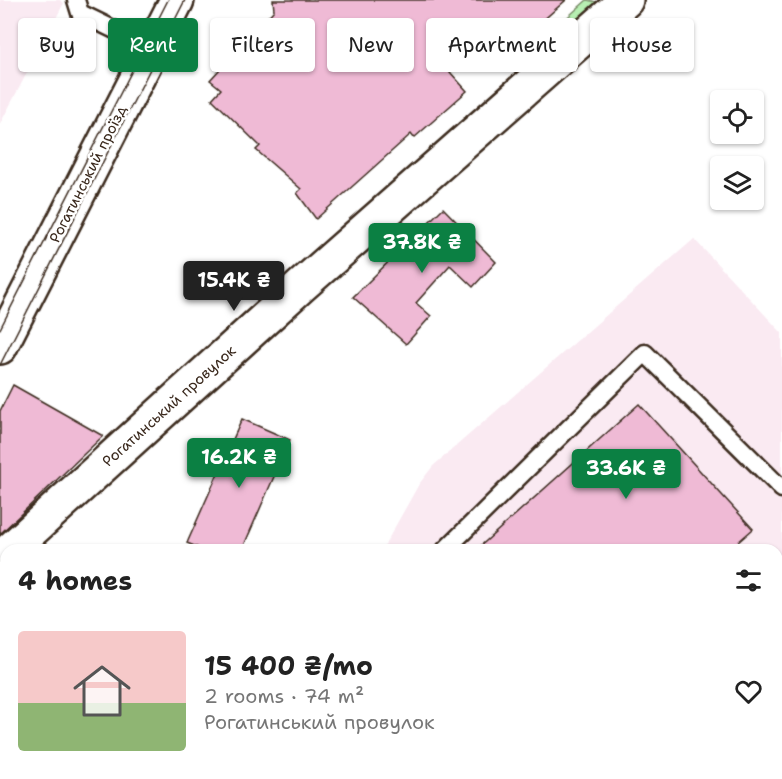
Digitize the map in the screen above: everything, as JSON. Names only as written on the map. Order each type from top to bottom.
[{"type":"street","name":"Рогатинський проїзд","points":[[168,18],[177,0]]},
{"type":"street","name":"Рогатинський провулок","points":[[578,41],[626,0]]},
{"type":"street","name":"Рогатинський проїзд","points":[[0,347],[140,72]]},
{"type":"street","name":"Рогатинський провулок","points":[[17,544],[300,286],[542,72]]},
{"type":"lane","points":[[76,0],[80,13],[108,27]]},
{"type":"lane","points":[[451,544],[645,353],[782,489]]},
{"type":"shaded area","points":[[0,0],[60,0],[64,3],[56,18],[18,18],[18,72],[28,72],[0,124]]},
{"type":"shaded area","points":[[694,239],[782,333],[782,544],[385,544],[419,484],[433,466]]},
{"type":"green space","points":[[587,0],[597,2],[578,19],[567,18]]},
{"type":"building","points":[[273,0],[566,0],[546,18],[426,18],[426,72],[450,72],[467,91],[414,138],[411,134],[316,219],[297,193],[301,189],[256,150],[260,146],[212,99],[221,89],[210,80],[217,72],[315,72],[315,18],[267,18],[274,10]]},
{"type":"building","points":[[443,208],[496,262],[473,287],[450,265],[416,303],[431,316],[406,344],[353,297]]},
{"type":"building","points":[[13,385],[103,436],[0,534],[0,411]]},
{"type":"building","points":[[639,404],[753,529],[736,544],[483,544]]},
{"type":"building","points":[[242,419],[290,440],[245,544],[187,543]]},
{"type":"tram line","points":[[0,329],[168,0]]},
{"type":"tram line","points":[[0,365],[185,0]]}]
